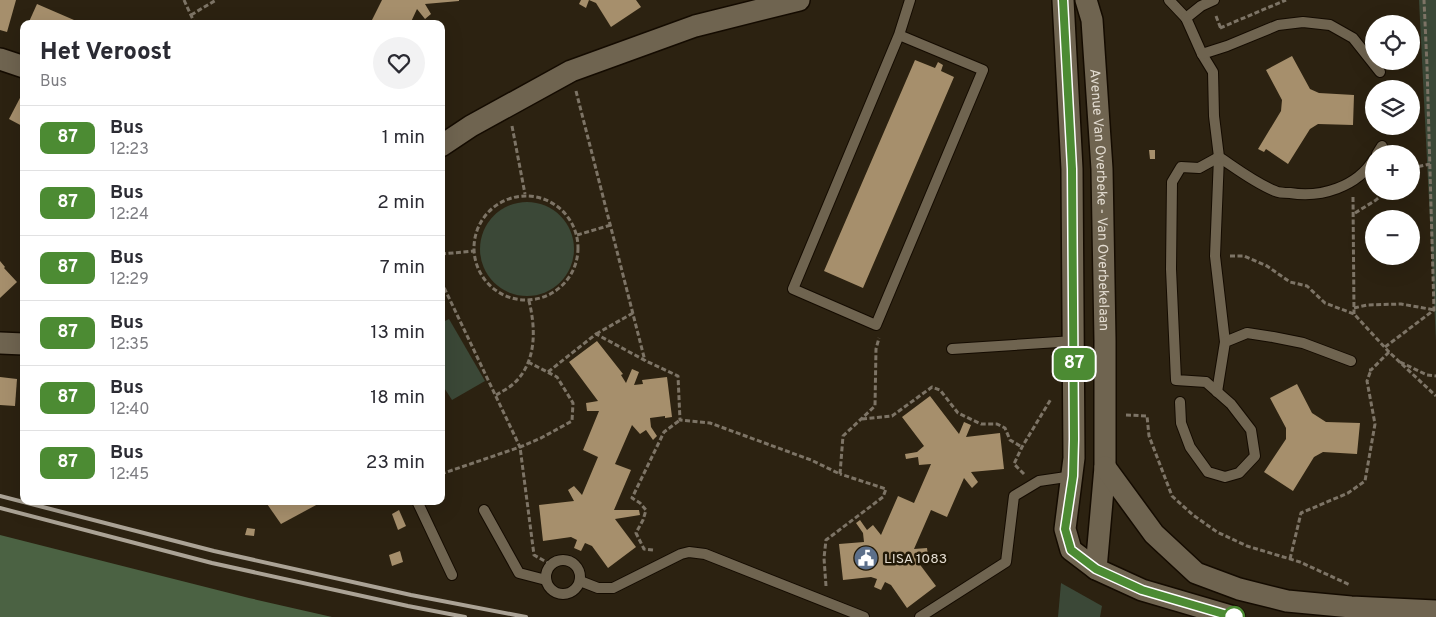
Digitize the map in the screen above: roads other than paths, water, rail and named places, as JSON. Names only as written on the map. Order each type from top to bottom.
[{"type":"street","points":[[445,143],[471,126],[572,71],[695,26],[799,0]]},
{"type":"street","name":"Avenue Van Overbeke - Van Overbekelaan","points":[[1063,0],[1072,169],[1074,341],[1074,458],[1065,529],[1071,550],[1096,569]]},
{"type":"street","name":"Avenue Van Overbeke - Van Overbekelaan","points":[[1086,0],[1092,20],[1102,169],[1105,468],[1096,569]]},
{"type":"street","points":[[1074,341],[1105,340]]},
{"type":"street","points":[[0,343],[20,344]]},
{"type":"street","points":[[1073,476],[1105,468],[1154,534],[1196,573],[1239,590],[1291,602],[1436,611]]},
{"type":"street","points":[[1096,569],[1142,590],[1234,617]]},
{"type":"lane","points":[[899,34],[983,70],[876,325],[793,289],[899,34],[910,0]]},
{"type":"lane","points":[[1169,0],[1186,18],[1202,54],[1214,72],[1214,116],[1219,157],[1215,256],[1225,342],[1217,392]]},
{"type":"lane","points":[[1186,18],[1200,6],[1212,1]]},
{"type":"lane","points":[[1202,54],[1278,25],[1303,22],[1330,25],[1352,38],[1380,72]]},
{"type":"lane","points":[[1219,157],[1276,192],[1302,195],[1331,191],[1352,182],[1365,170]]},
{"type":"lane","points":[[1180,402],[1181,423],[1190,447],[1208,472],[1225,477],[1239,472],[1255,456],[1251,430],[1231,404],[1206,382],[1176,380],[1171,269],[1172,182],[1181,167],[1199,168],[1219,157]]},
{"type":"lane","points":[[1225,342],[1246,333],[1273,337],[1303,343],[1351,361]]},
{"type":"lane","points":[[952,349],[1074,341]]},
{"type":"lane","points":[[920,617],[1006,562],[1014,496],[1039,481],[1073,476]]},
{"type":"lane","points":[[419,505],[452,575]]},
{"type":"lane","points":[[484,510],[518,573],[546,580],[553,590],[563,594],[574,590],[580,581],[579,570],[572,562],[561,560],[551,565],[546,580]]},
{"type":"lane","points":[[580,581],[598,588],[613,588],[681,554],[689,552],[705,554],[864,617]]},
{"type":"railway","points":[[0,496],[20,501]]},
{"type":"railway","points":[[35,505],[214,551],[411,595],[526,617]]},
{"type":"railway","points":[[0,508],[212,563],[465,617]]},
{"type":"place","name":"LISA 1083","points":[[866,558]]}]
